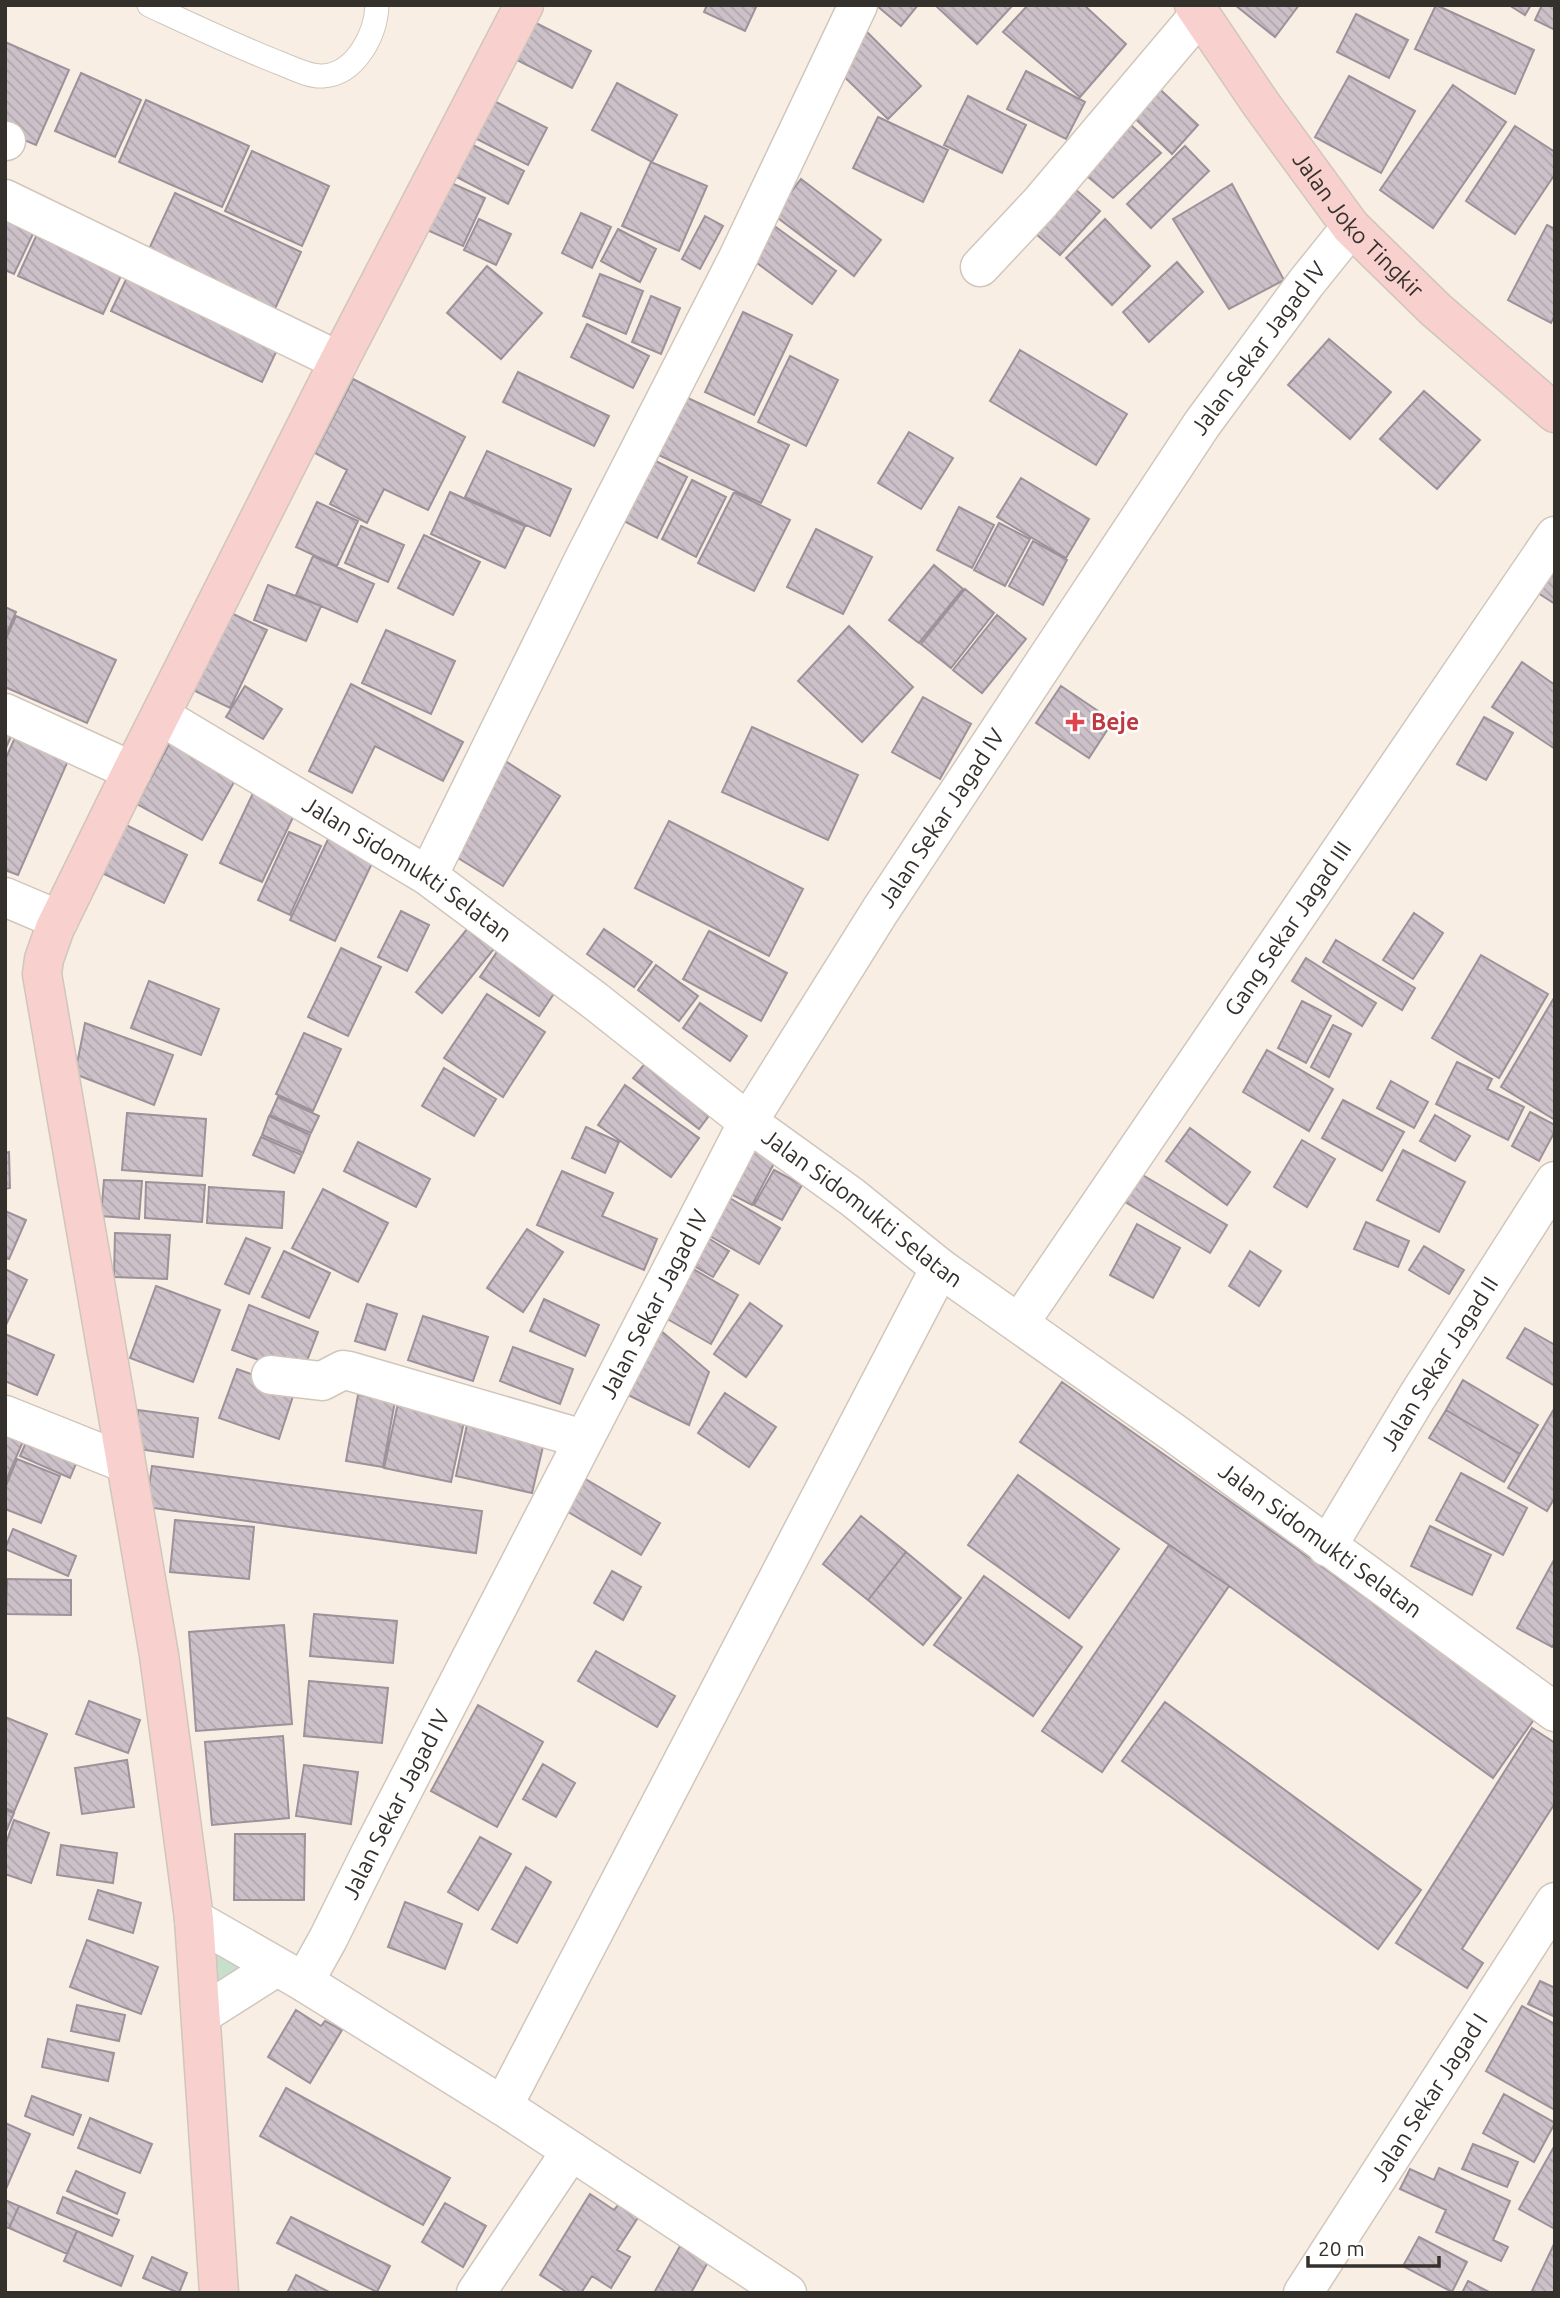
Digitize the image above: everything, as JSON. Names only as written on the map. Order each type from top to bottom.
[{"type":"main road","points":[[219,2293],[194,1919],[159,1656],[42,974],[55,930],[123,767],[161,716],[339,360],[524,5]]},
{"type":"main road","name":"Jalan Joko Tingkir","points":[[1197,10],[1261,104],[1351,227],[1436,310],[1552,403]]},
{"type":"street","points":[[428,876],[585,557],[738,258],[858,5]]},
{"type":"street","points":[[980,267],[1040,202],[1197,10]]},
{"type":"street","points":[[5,199],[339,360]]},
{"type":"street","name":"Jalan Sekar Jagad IV","points":[[289,1975],[328,1939],[748,1122],[887,900],[1202,424],[1306,283],[1351,227]]},
{"type":"street","name":"Gang Sekar Jagad III","points":[[1020,1322],[1555,536]]},
{"type":"street","points":[[5,713],[123,767]]},
{"type":"street","name":"Jalan Sidomukti Selatan","points":[[161,716],[428,876],[594,1000],[748,1122],[852,1197],[940,1268],[1020,1322],[1555,1712]]},
{"type":"street","points":[[5,897],[55,930]]},
{"type":"street","name":"Jalan Sekar Jagad II","points":[[1327,1547],[1416,1397],[1555,1181]]},
{"type":"street","points":[[503,2106],[940,1268]]},
{"type":"street","points":[[271,1375],[322,1381],[342,1370],[349,1371],[583,1439]]},
{"type":"street","points":[[5,1415],[125,1463]]},
{"type":"street","name":"Jalan Sekar Jagad I","points":[[1303,2293],[1555,1902]]},
{"type":"street","points":[[194,1919],[503,2106],[788,2293]]},
{"type":"street","points":[[201,2015],[289,1975]]},
{"type":"street","points":[[476,2293],[571,2151]]},
{"type":"lane","points":[[149,5],[233,45],[305,73],[323,76],[342,71],[367,46],[377,22],[377,5]]},
{"type":"green space","points":[[216,1947],[263,1968],[216,1999]]},
{"type":"building","points":[[707,5],[757,5],[745,31],[704,12]]},
{"type":"building","points":[[876,5],[918,5],[901,26]]},
{"type":"building","points":[[935,5],[1013,5],[977,44]]},
{"type":"building","points":[[1028,5],[1084,5],[1126,44],[1080,97],[1003,32]]},
{"type":"building","points":[[1235,5],[1299,5],[1275,37]]},
{"type":"building","points":[[1436,5],[1534,50],[1515,94],[1415,49]]},
{"type":"building","points":[[1509,5],[1531,5],[1525,15]]},
{"type":"building","points":[[1542,5],[1555,5],[1555,30],[1535,20]]},
{"type":"building","points":[[1356,14],[1408,40],[1389,78],[1337,52]]},
{"type":"building","points":[[536,23],[591,51],[572,88],[517,60]]},
{"type":"building","points":[[866,31],[921,86],[888,119],[832,65]]},
{"type":"building","points":[[5,42],[69,70],[36,145],[5,132]]},
{"type":"building","points":[[1026,71],[1085,102],[1066,139],[1007,109]]},
{"type":"building","points":[[81,73],[141,100],[115,157],[55,131]]},
{"type":"building","points":[[1349,76],[1415,111],[1381,173],[1315,137]]},
{"type":"building","points":[[1150,80],[1198,125],[1172,154],[1124,108]]},
{"type":"building","points":[[617,83],[677,115],[652,162],[592,130]]},
{"type":"building","points":[[1453,85],[1506,122],[1433,228],[1380,190]]},
{"type":"building","points":[[968,96],[1026,125],[1002,173],[944,145]]},
{"type":"building","points":[[146,100],[249,146],[222,207],[119,162]]},
{"type":"building","points":[[494,101],[547,128],[528,165],[475,138]]},
{"type":"building","points":[[1119,114],[1161,153],[1113,198],[1075,166]]},
{"type":"building","points":[[878,117],[948,150],[923,202],[853,168]]},
{"type":"building","points":[[1515,126],[1555,152],[1555,174],[1515,234],[1466,201]]},
{"type":"building","points":[[465,141],[524,171],[508,204],[449,173]]},
{"type":"building","points":[[1185,146],[1209,171],[1151,228],[1127,204]]},
{"type":"building","points":[[252,151],[329,186],[302,246],[225,211]]},
{"type":"building","points":[[651,162],[707,186],[679,251],[622,226]]},
{"type":"building","points":[[801,179],[881,240],[854,276],[774,215]]},
{"type":"building","points":[[449,182],[485,198],[463,246],[427,230]]},
{"type":"building","points":[[1067,182],[1100,211],[1060,255],[1028,227]]},
{"type":"building","points":[[1232,184],[1284,280],[1229,309],[1173,219]]},
{"type":"building","points":[[175,193],[301,252],[268,324],[142,264]]},
{"type":"building","points":[[5,203],[40,219],[14,274],[5,270]]},
{"type":"building","points":[[581,213],[611,227],[592,268],[562,253]]},
{"type":"building","points":[[705,216],[723,226],[700,269],[682,259]]},
{"type":"building","points":[[479,219],[511,234],[496,265],[464,250]]},
{"type":"building","points":[[1105,219],[1150,266],[1112,305],[1066,258]]},
{"type":"building","points":[[43,221],[129,259],[103,314],[18,276]]},
{"type":"building","points":[[769,222],[836,271],[812,304],[745,254]]},
{"type":"building","points":[[1547,225],[1555,229],[1555,315],[1551,323],[1508,300]]},
{"type":"building","points":[[618,229],[656,249],[640,282],[601,261]]},
{"type":"building","points":[[1177,262],[1203,292],[1149,342],[1123,312]]},
{"type":"building","points":[[487,266],[542,313],[501,359],[447,313]]},
{"type":"building","points":[[132,267],[283,337],[262,382],[111,311]]},
{"type":"building","points":[[600,274],[643,291],[626,334],[583,316]]},
{"type":"building","points":[[651,296],[680,308],[661,354],[632,342]]},
{"type":"building","points":[[743,312],[792,335],[754,415],[705,392]]},
{"type":"building","points":[[587,324],[649,356],[633,388],[571,357]]},
{"type":"building","points":[[1329,339],[1391,392],[1350,439],[1288,385]]},
{"type":"building","points":[[1020,350],[1127,414],[1096,465],[990,401]]},
{"type":"building","points":[[790,356],[838,380],[806,446],[758,422]]},
{"type":"building","points":[[518,372],[609,416],[594,446],[503,402]]},
{"type":"building","points":[[353,379],[465,437],[428,510],[384,489],[367,523],[330,504],[347,470],[315,453]]},
{"type":"building","points":[[1424,391],[1480,440],[1437,489],[1380,439]]},
{"type":"building","points":[[677,393],[789,445],[761,503],[650,451]]},
{"type":"building","points":[[909,432],[953,458],[921,509],[878,483]]},
{"type":"building","points":[[487,451],[571,489],[550,536],[465,497]]},
{"type":"building","points":[[646,456],[687,477],[657,538],[616,517]]},
{"type":"building","points":[[1021,478],[1089,519],[1066,558],[997,517]]},
{"type":"building","points":[[692,480],[726,497],[696,557],[662,539]]},
{"type":"building","points":[[450,492],[525,526],[505,568],[431,534]]},
{"type":"building","points":[[734,492],[790,520],[754,591],[698,563]]},
{"type":"building","points":[[317,502],[358,521],[337,566],[296,547]]},
{"type":"building","points":[[959,507],[994,525],[972,568],[937,550]]},
{"type":"building","points":[[999,523],[1030,539],[1005,586],[974,570]]},
{"type":"building","points":[[361,526],[404,545],[388,582],[345,563]]},
{"type":"building","points":[[816,529],[872,557],[843,614],[787,587]]},
{"type":"building","points":[[424,535],[480,562],[453,615],[398,588]]},
{"type":"building","points":[[1033,541],[1067,560],[1043,605],[1009,586]]},
{"type":"building","points":[[313,556],[374,584],[357,622],[296,595]]},
{"type":"building","points":[[934,565],[963,589],[919,643],[889,620]]},
{"type":"building","points":[[1555,569],[1555,604],[1538,593]]},
{"type":"building","points":[[268,585],[321,606],[306,641],[254,620]]},
{"type":"building","points":[[965,589],[994,613],[951,668],[921,644]]},
{"type":"building","points":[[5,607],[16,612],[5,637]]},
{"type":"building","points":[[229,612],[267,630],[230,708],[193,690]]},
{"type":"building","points":[[997,615],[1026,639],[982,693],[953,670]]},
{"type":"building","points":[[16,616],[116,660],[87,723],[5,687],[5,641]]},
{"type":"building","points":[[849,626],[913,687],[862,742],[798,681]]},
{"type":"building","points":[[386,630],[455,661],[431,714],[362,683]]},
{"type":"building","points":[[1522,662],[1555,685],[1555,749],[1492,707]]},
{"type":"building","points":[[351,684],[463,742],[443,781],[375,746],[352,793],[309,771]]},
{"type":"building","points":[[245,686],[282,709],[263,739],[226,717]]},
{"type":"building","name":"Beje","points":[[1061,686],[1113,721],[1089,758],[1036,723]]},
{"type":"building","points":[[923,697],[971,724],[940,779],[892,752]]},
{"type":"building","points":[[1484,717],[1513,733],[1486,780],[1457,764]]},
{"type":"building","points":[[5,726],[14,730],[5,750]]},
{"type":"building","points":[[752,727],[858,775],[828,840],[722,792]]},
{"type":"building","points":[[17,733],[70,756],[18,875],[5,870],[5,760]]},
{"type":"building","points":[[172,739],[238,775],[202,840],[137,804]]},
{"type":"building","points":[[499,757],[560,796],[503,886],[442,848]]},
{"type":"building","points":[[254,791],[296,811],[262,882],[220,863]]},
{"type":"building","points":[[669,821],[803,889],[769,956],[635,888]]},
{"type":"building","points":[[124,824],[187,855],[164,903],[100,872]]},
{"type":"building","points":[[289,832],[321,846],[290,915],[258,900]]},
{"type":"building","points":[[330,835],[375,857],[335,941],[290,920]]},
{"type":"building","points":[[401,911],[429,925],[407,971],[378,957]]},
{"type":"building","points":[[1414,913],[1443,933],[1413,979],[1383,960]]},
{"type":"building","points":[[472,923],[498,944],[442,1013],[416,992]]},
{"type":"building","points":[[604,929],[652,962],[634,987],[587,954]]},
{"type":"building","points":[[709,931],[787,973],[761,1021],[683,979]]},
{"type":"building","points":[[505,940],[563,980],[539,1016],[480,977]]},
{"type":"building","points":[[1336,940],[1415,988],[1402,1010],[1323,962]]},
{"type":"building","points":[[341,948],[381,967],[348,1036],[308,1017]]},
{"type":"building","points":[[1481,955],[1548,994],[1499,1078],[1432,1038]]},
{"type":"building","points":[[1306,958],[1376,1003],[1362,1026],[1292,981]]},
{"type":"building","points":[[656,965],[698,996],[679,1021],[638,990]]},
{"type":"building","points":[[149,981],[219,1009],[201,1055],[131,1028]]},
{"type":"building","points":[[487,994],[545,1032],[503,1097],[444,1058]]},
{"type":"building","points":[[1555,998],[1555,1120],[1501,1087]]},
{"type":"building","points":[[1302,1001],[1331,1016],[1306,1063],[1278,1048]]},
{"type":"building","points":[[700,1003],[747,1036],[730,1061],[683,1028]]},
{"type":"building","points":[[85,1023],[173,1055],[154,1105],[75,1074]]},
{"type":"building","points":[[1333,1025],[1351,1034],[1329,1077],[1311,1067]]},
{"type":"building","points":[[304,1033],[341,1049],[313,1111],[276,1094]]},
{"type":"building","points":[[1267,1050],[1333,1089],[1309,1131],[1243,1092]]},
{"type":"building","points":[[652,1055],[717,1105],[699,1129],[633,1078]]},
{"type":"building","points":[[1457,1062],[1492,1079],[1487,1089],[1524,1107],[1508,1140],[1436,1104]]},
{"type":"building","points":[[444,1068],[496,1099],[474,1136],[422,1106]]},
{"type":"building","points":[[1391,1081],[1428,1102],[1414,1128],[1377,1108]]},
{"type":"building","points":[[625,1085],[699,1138],[671,1177],[598,1125]]},
{"type":"building","points":[[278,1097],[319,1116],[311,1133],[270,1115]]},
{"type":"building","points":[[1343,1100],[1404,1132],[1382,1171],[1322,1138]]},
{"type":"building","points":[[1530,1112],[1555,1125],[1555,1131],[1539,1161],[1512,1146]]},
{"type":"building","points":[[127,1113],[206,1119],[202,1176],[122,1170]]},
{"type":"building","points":[[1435,1115],[1470,1136],[1455,1161],[1420,1141]]},
{"type":"building","points":[[269,1116],[310,1135],[303,1153],[262,1135]]},
{"type":"building","points":[[586,1127],[619,1142],[605,1173],[572,1158]]},
{"type":"building","points":[[1190,1128],[1250,1172],[1227,1205],[1166,1161]]},
{"type":"building","points":[[261,1137],[302,1155],[294,1173],[253,1155]]},
{"type":"building","points":[[1302,1140],[1335,1159],[1307,1207],[1274,1187]]},
{"type":"building","points":[[358,1142],[430,1179],[416,1207],[344,1171]]},
{"type":"building","points":[[755,1144],[778,1156],[752,1205],[729,1193]]},
{"type":"building","points":[[1403,1150],[1465,1182],[1439,1232],[1377,1200]]},
{"type":"building","points":[[9,1152],[10,1188],[5,1189],[5,1153]]},
{"type":"building","points":[[774,1170],[802,1185],[782,1220],[754,1205]]},
{"type":"building","points":[[562,1171],[613,1193],[602,1216],[657,1239],[644,1270],[537,1225]]},
{"type":"building","points":[[1141,1174],[1227,1225],[1210,1253],[1125,1202]]},
{"type":"building","points":[[104,1180],[142,1181],[139,1219],[101,1216]]},
{"type":"building","points":[[146,1182],[205,1185],[202,1222],[145,1218]]},
{"type":"building","points":[[209,1187],[284,1192],[282,1228],[207,1223]]},
{"type":"building","points":[[323,1189],[388,1223],[358,1282],[292,1248]]},
{"type":"building","points":[[723,1194],[780,1228],[759,1264],[701,1231]]},
{"type":"building","points":[[5,1211],[26,1220],[9,1259],[5,1258]]},
{"type":"building","points":[[1366,1222],[1409,1241],[1398,1267],[1354,1249]]},
{"type":"building","points":[[1137,1224],[1180,1248],[1153,1298],[1110,1275]]},
{"type":"building","points":[[527,1229],[563,1252],[523,1312],[487,1288]]},
{"type":"building","points":[[115,1233],[170,1235],[167,1279],[114,1277]]},
{"type":"building","points":[[700,1233],[729,1251],[713,1277],[684,1260]]},
{"type":"building","points":[[246,1238],[270,1248],[249,1294],[225,1284]]},
{"type":"building","points":[[1424,1246],[1464,1270],[1449,1294],[1409,1270]]},
{"type":"building","points":[[284,1251],[330,1273],[309,1318],[262,1297]]},
{"type":"building","points":[[1250,1251],[1281,1271],[1259,1306],[1229,1286]]},
{"type":"building","points":[[683,1263],[738,1295],[711,1344],[655,1312]]},
{"type":"building","points":[[5,1269],[27,1280],[5,1327]]},
{"type":"building","points":[[156,1286],[220,1310],[193,1382],[130,1358]]},
{"type":"building","points":[[544,1299],[599,1325],[585,1356],[530,1331]]},
{"type":"building","points":[[750,1303],[782,1326],[746,1377],[714,1354]]},
{"type":"building","points":[[367,1304],[397,1314],[385,1350],[355,1341]]},
{"type":"building","points":[[249,1305],[318,1332],[301,1376],[232,1350]]},
{"type":"building","points":[[423,1316],[488,1337],[473,1381],[408,1360]]},
{"type":"building","points":[[652,1323],[709,1372],[689,1425],[618,1390]]},
{"type":"building","points":[[1525,1328],[1555,1345],[1555,1386],[1507,1358]]},
{"type":"building","points":[[5,1334],[54,1355],[37,1395],[5,1381]]},
{"type":"building","points":[[513,1347],[573,1369],[560,1404],[500,1381]]},
{"type":"building","points":[[237,1369],[295,1390],[279,1439],[219,1418]]},
{"type":"building","points":[[1463,1380],[1538,1425],[1520,1454],[1446,1410]]},
{"type":"building","points":[[1062,1382],[1535,1718],[1493,1778],[1229,1586],[1020,1442]]},
{"type":"building","points":[[725,1393],[776,1427],[749,1467],[698,1433]]},
{"type":"building","points":[[358,1395],[395,1401],[383,1467],[346,1461]]},
{"type":"building","points":[[398,1403],[465,1417],[451,1482],[384,1468]]},
{"type":"building","points":[[1554,1409],[1555,1497],[1547,1511],[1508,1488]]},
{"type":"building","points":[[138,1410],[198,1418],[193,1457],[138,1449]]},
{"type":"building","points":[[1446,1410],[1520,1454],[1504,1482],[1429,1438]]},
{"type":"building","points":[[468,1420],[545,1438],[532,1493],[456,1476]]},
{"type":"building","points":[[5,1431],[24,1439],[5,1483]]},
{"type":"building","points":[[30,1433],[80,1454],[70,1478],[20,1456]]},
{"type":"building","points":[[17,1459],[60,1476],[41,1523],[5,1509],[5,1488]]},
{"type":"building","points":[[152,1466],[482,1511],[476,1553],[146,1507]]},
{"type":"building","points":[[1461,1473],[1527,1508],[1503,1555],[1436,1520]]},
{"type":"building","points":[[577,1474],[660,1523],[641,1555],[558,1506]]},
{"type":"building","points":[[1018,1475],[1119,1549],[1069,1618],[968,1545]]},
{"type":"building","points":[[861,1516],[906,1552],[868,1600],[823,1564]]},
{"type":"building","points":[[175,1520],[254,1527],[249,1579],[170,1572]]},
{"type":"building","points":[[1430,1526],[1491,1555],[1472,1595],[1411,1566]]},
{"type":"building","points":[[13,1529],[76,1556],[68,1576],[5,1549]]},
{"type":"building","points":[[1169,1545],[1229,1586],[1102,1772],[1042,1731]]},
{"type":"building","points":[[906,1552],[961,1598],[923,1645],[868,1600]]},
{"type":"building","points":[[1555,1558],[1555,1642],[1552,1647],[1517,1628]]},
{"type":"building","points":[[612,1571],[641,1587],[623,1620],[594,1603]]},
{"type":"building","points":[[984,1576],[1082,1647],[1033,1716],[934,1645]]},
{"type":"building","points":[[7,1579],[71,1580],[71,1615],[6,1614]]},
{"type":"building","points":[[314,1614],[397,1621],[393,1663],[310,1656]]},
{"type":"building","points":[[284,1625],[292,1724],[196,1731],[189,1632]]},
{"type":"building","points":[[596,1651],[675,1696],[657,1727],[578,1681]]},
{"type":"building","points":[[309,1681],[388,1688],[382,1743],[304,1736]]},
{"type":"building","points":[[89,1701],[140,1720],[128,1753],[76,1734]]},
{"type":"building","points":[[1165,1702],[1421,1890],[1378,1949],[1122,1761]]},
{"type":"building","points":[[478,1705],[543,1742],[497,1827],[431,1791]]},
{"type":"building","points":[[5,1717],[47,1734],[14,1812],[5,1808]]},
{"type":"building","points":[[1532,1728],[1555,1743],[1555,1803],[1462,1949],[1483,1963],[1467,1988],[1396,1943]]},
{"type":"building","points":[[283,1736],[289,1818],[212,1825],[205,1742]]},
{"type":"building","points":[[127,1760],[134,1807],[82,1814],[75,1768]]},
{"type":"building","points":[[543,1764],[575,1783],[556,1817],[523,1799]]},
{"type":"building","points":[[304,1765],[358,1772],[351,1824],[296,1816]]},
{"type":"building","points":[[5,1810],[14,1813],[5,1834]]},
{"type":"building","points":[[14,1820],[49,1833],[31,1883],[5,1874],[5,1846]]},
{"type":"building","points":[[235,1834],[305,1834],[304,1900],[234,1900]]},
{"type":"building","points":[[480,1837],[511,1854],[478,1910],[448,1892]]},
{"type":"building","points":[[61,1845],[117,1853],[113,1883],[57,1875]]},
{"type":"building","points":[[526,1867],[551,1882],[517,1943],[492,1929]]},
{"type":"building","points":[[98,1890],[141,1903],[133,1933],[89,1919]]},
{"type":"building","points":[[405,1902],[462,1924],[445,1969],[388,1947]]},
{"type":"building","points":[[87,1940],[158,1967],[141,2014],[70,1987]]},
{"type":"building","points":[[1540,1981],[1555,1988],[1555,2017],[1528,2004]]},
{"type":"building","points":[[77,2005],[125,2015],[119,2041],[71,2031]]},
{"type":"building","points":[[1522,2006],[1555,2024],[1555,2110],[1486,2071]]},
{"type":"building","points":[[296,2010],[321,2026],[325,2021],[342,2030],[310,2083],[268,2057]]},
{"type":"building","points":[[48,2039],[114,2053],[108,2081],[42,2067]]},
{"type":"building","points":[[286,2088],[450,2178],[423,2225],[260,2136]]},
{"type":"building","points":[[1504,2094],[1555,2123],[1534,2162],[1483,2133]]},
{"type":"building","points":[[32,2096],[81,2115],[73,2135],[25,2116]]},
{"type":"building","points":[[90,2118],[152,2144],[140,2173],[78,2148]]},
{"type":"building","points":[[5,2123],[30,2134],[5,2191]]},
{"type":"building","points":[[1473,2144],[1518,2162],[1507,2187],[1462,2169]]},
{"type":"building","points":[[1555,2145],[1555,2229],[1519,2209]]},
{"type":"building","points":[[1439,2168],[1510,2201],[1493,2240],[1508,2247],[1501,2261],[1436,2232],[1446,2210],[1400,2189],[1410,2169],[1434,2180]]},
{"type":"building","points":[[76,2171],[125,2193],[117,2214],[67,2191]]},
{"type":"building","points":[[590,2194],[614,2210],[619,2204],[639,2216],[617,2250],[630,2257],[611,2288],[592,2276],[581,2293],[568,2293],[540,2275]]},
{"type":"building","points":[[63,2197],[119,2220],[112,2236],[57,2213]]},
{"type":"building","points":[[5,2200],[19,2206],[9,2228],[5,2227]]},
{"type":"building","points":[[445,2203],[486,2226],[463,2267],[422,2242]]},
{"type":"building","points":[[19,2206],[77,2231],[67,2254],[9,2228]]},
{"type":"building","points":[[291,2217],[390,2266],[377,2292],[277,2243]]},
{"type":"building","points":[[77,2231],[133,2256],[121,2286],[64,2261]]},
{"type":"building","points":[[1419,2237],[1467,2262],[1452,2292],[1403,2266]]},
{"type":"building","points":[[1555,2242],[1555,2293],[1531,2293]]},
{"type":"building","points":[[680,2246],[708,2262],[691,2293],[654,2293]]},
{"type":"building","points":[[152,2257],[187,2273],[179,2293],[143,2278]]},
{"type":"building","points":[[296,2275],[331,2293],[287,2293]]},
{"type":"building","points":[[1468,2281],[1491,2293],[1462,2293]]},
{"type":"place","name":"Beje","points":[[1075,722]]}]
